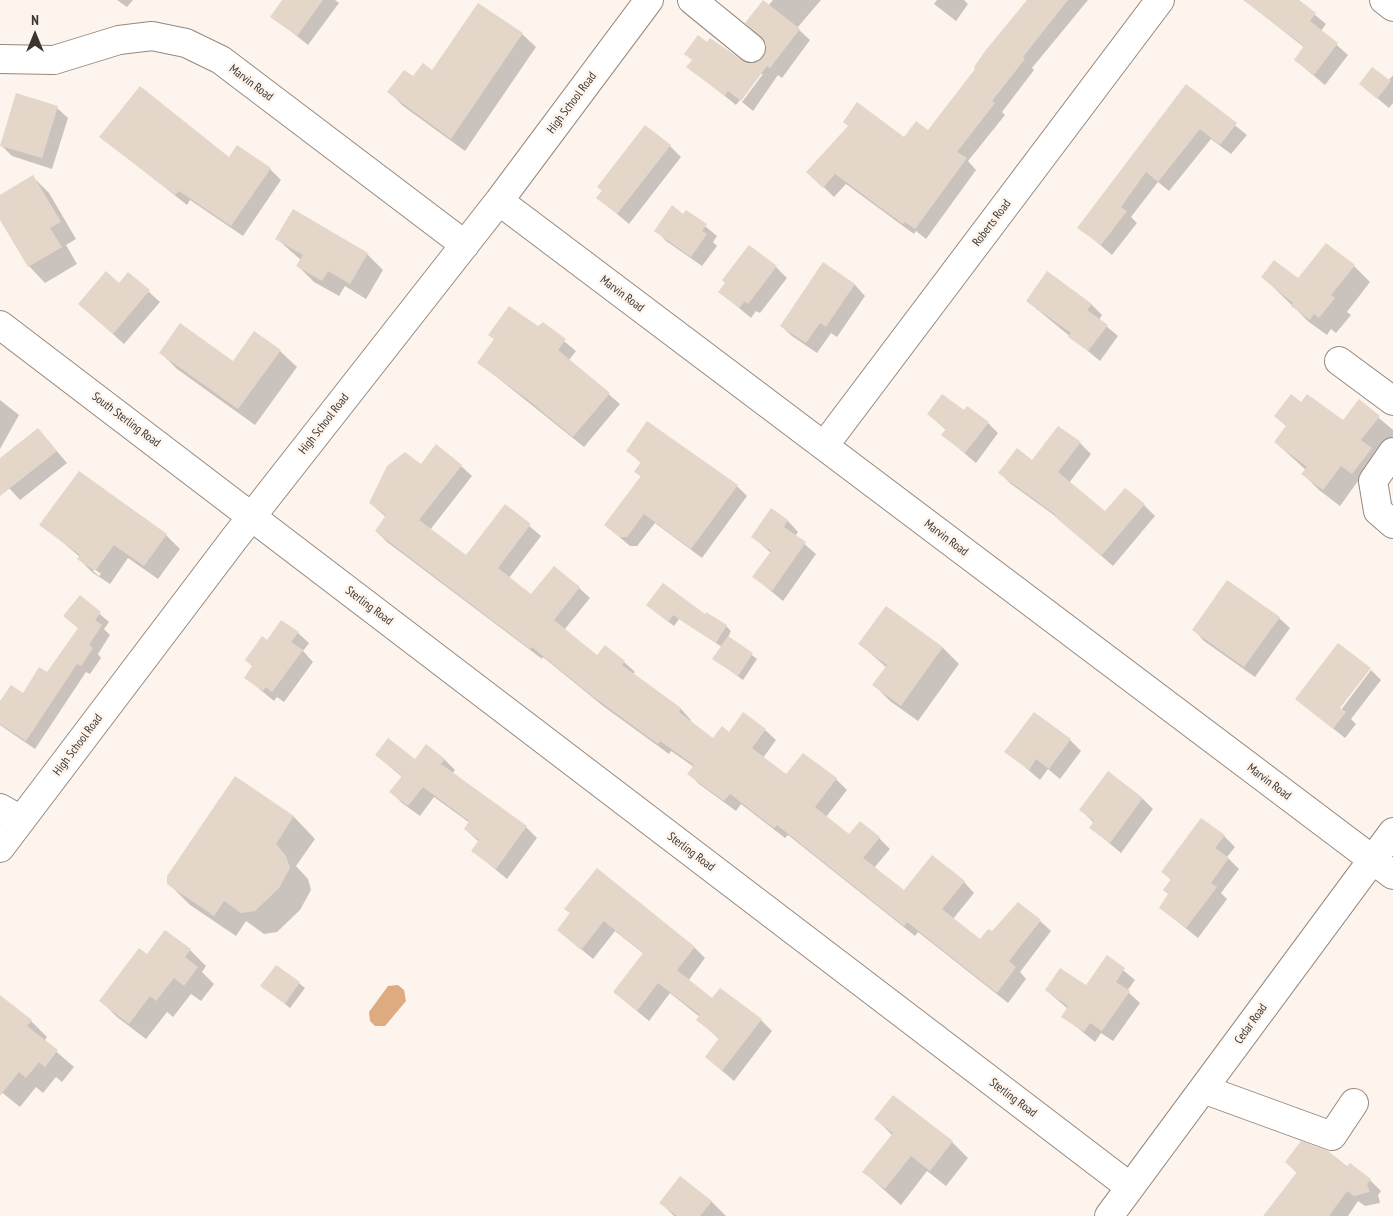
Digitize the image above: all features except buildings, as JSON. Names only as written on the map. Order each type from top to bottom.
[{"type":"street","name":"High School Road","points":[[0,848],[11,814],[252,517],[499,202],[649,0]]},
{"type":"street","points":[[692,0],[751,48]]},
{"type":"street","name":"Roberts Road","points":[[824,446],[1160,0]]},
{"type":"street","points":[[1384,0],[1393,7]]},
{"type":"street","name":"Marvin Road","points":[[0,59],[54,60],[119,40],[152,36],[186,43],[221,60],[465,245]]},
{"type":"street","name":"Marvin Road","points":[[499,202],[1383,867]]},
{"type":"street","name":"South Sterling Road","points":[[0,325],[252,517]]},
{"type":"street","points":[[1339,361],[1393,401]]},
{"type":"street","points":[[1393,452],[1374,481],[1378,511],[1393,524]]},
{"type":"street","name":"Sterling Road","points":[[252,517],[1130,1188]]},
{"type":"street","name":"Cedar Road","points":[[1109,1216],[1203,1088],[1383,867],[1393,832]]},
{"type":"street","points":[[1203,1088],[1332,1136],[1354,1103]]},
{"type":"shaded area","points":[[398,985],[404,990],[406,1001],[385,1026],[375,1026],[370,1021],[369,1012],[388,986]]}]
